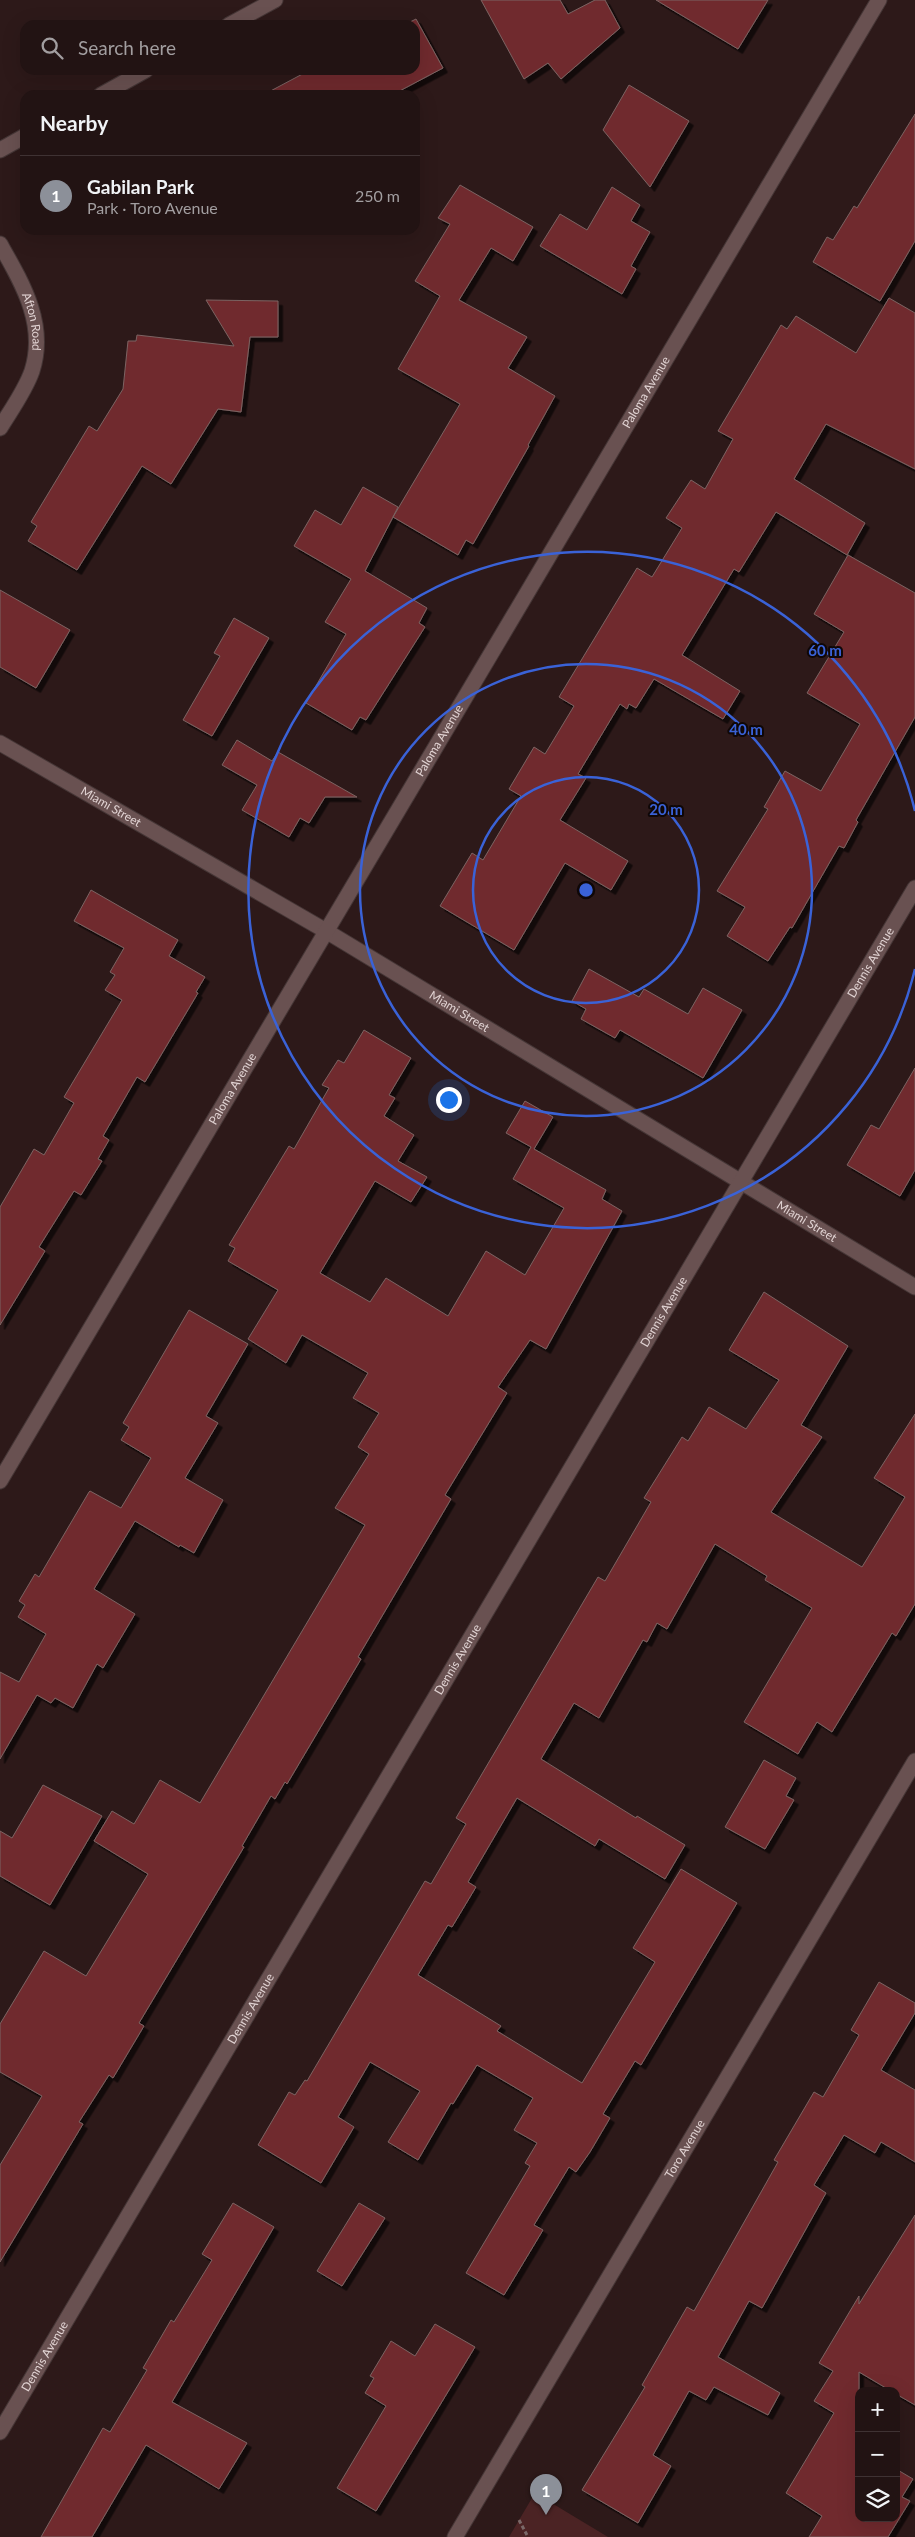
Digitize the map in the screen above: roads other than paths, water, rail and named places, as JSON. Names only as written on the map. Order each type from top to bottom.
[{"type":"street","points":[[238,20],[275,0]]},
{"type":"street","name":"Paloma Avenue","points":[[0,1481],[879,0]]},
{"type":"street","points":[[110,90],[137,75]]},
{"type":"street","points":[[0,150],[20,139]]},
{"type":"street","name":"Afton Road","points":[[0,244],[24,287],[32,312],[36,336],[32,371],[0,428]]},
{"type":"street","name":"Miami Street","points":[[0,742],[326,931],[915,1287]]},
{"type":"street","name":"Dennis Avenue","points":[[0,2432],[742,1183],[915,888]]},
{"type":"street","name":"Toro Avenue","points":[[455,2537],[915,1761]]},
{"type":"place","name":"Gabilan Park","points":[[546,2515]]}]
